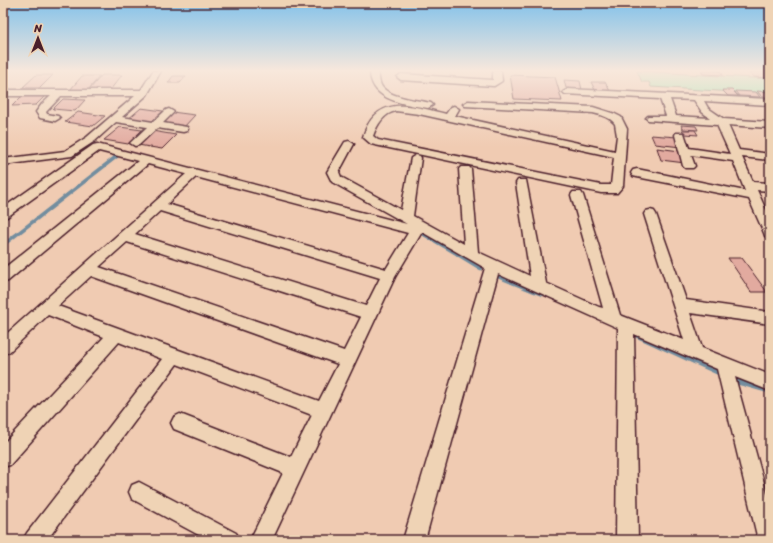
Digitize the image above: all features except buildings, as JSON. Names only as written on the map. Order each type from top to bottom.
[{"type":"street","points":[[55,118],[43,116],[41,112],[45,106],[56,96]]},
{"type":"street","points":[[3,162],[68,154],[114,120],[140,96]]},
{"type":"street","points":[[397,96],[451,113],[620,155]]},
{"type":"street","points":[[664,96],[672,119]]},
{"type":"street","points":[[670,96],[770,102]]},
{"type":"street","points":[[697,98],[705,110],[721,122],[751,190],[767,220],[770,233]]},
{"type":"street","points":[[469,108],[593,110],[608,113],[618,118],[623,128],[617,186],[613,190],[601,190],[375,142],[368,137],[369,132],[382,113],[390,109],[451,113],[469,108]]},
{"type":"street","points":[[593,110],[600,108],[622,112],[626,115],[630,122]]},
{"type":"street","points":[[135,143],[169,112]]},
{"type":"street","points":[[651,118],[770,125]]},
{"type":"street","points":[[114,120],[183,129]]},
{"type":"street","points":[[680,135],[689,166]]},
{"type":"street","points":[[349,144],[333,172],[336,179],[406,219],[493,266],[623,326],[696,353],[770,383]]},
{"type":"street","points":[[3,214],[97,147],[416,231],[389,275],[261,540]]},
{"type":"street","points":[[684,151],[736,156],[770,157]]},
{"type":"street","points":[[406,219],[416,158]]},
{"type":"street","points":[[3,277],[146,160]]},
{"type":"street","points":[[464,169],[472,255]]},
{"type":"street","points":[[3,347],[44,308],[196,172]]},
{"type":"street","points":[[637,173],[751,190],[770,188]]},
{"type":"street","points":[[522,183],[539,286]]},
{"type":"street","points":[[577,195],[623,326],[627,540]]},
{"type":"street","points":[[159,206],[389,275]]},
{"type":"street","points":[[650,214],[696,353]]},
{"type":"street","points":[[125,236],[370,314]]},
{"type":"street","points":[[414,540],[493,266]]},
{"type":"street","points":[[88,269],[347,360]]},
{"type":"street","points":[[681,305],[770,318]]},
{"type":"street","points":[[44,308],[324,411]]},
{"type":"street","points":[[3,458],[116,334]]},
{"type":"street","points":[[34,540],[174,356]]},
{"type":"street","points":[[724,365],[769,540]]},
{"type":"street","points":[[180,423],[296,468]]},
{"type":"street","points":[[139,492],[229,540]]},
{"type":"waterway","points":[[3,245],[121,153]]},
{"type":"waterway","points":[[418,231],[459,255]]},
{"type":"waterway","points":[[458,254],[481,268]]},
{"type":"waterway","points":[[500,277],[542,294]]},
{"type":"waterway","points":[[631,333],[723,375]]},
{"type":"waterway","points":[[733,379],[739,382]]},
{"type":"waterway","points":[[739,382],[770,391]]}]
